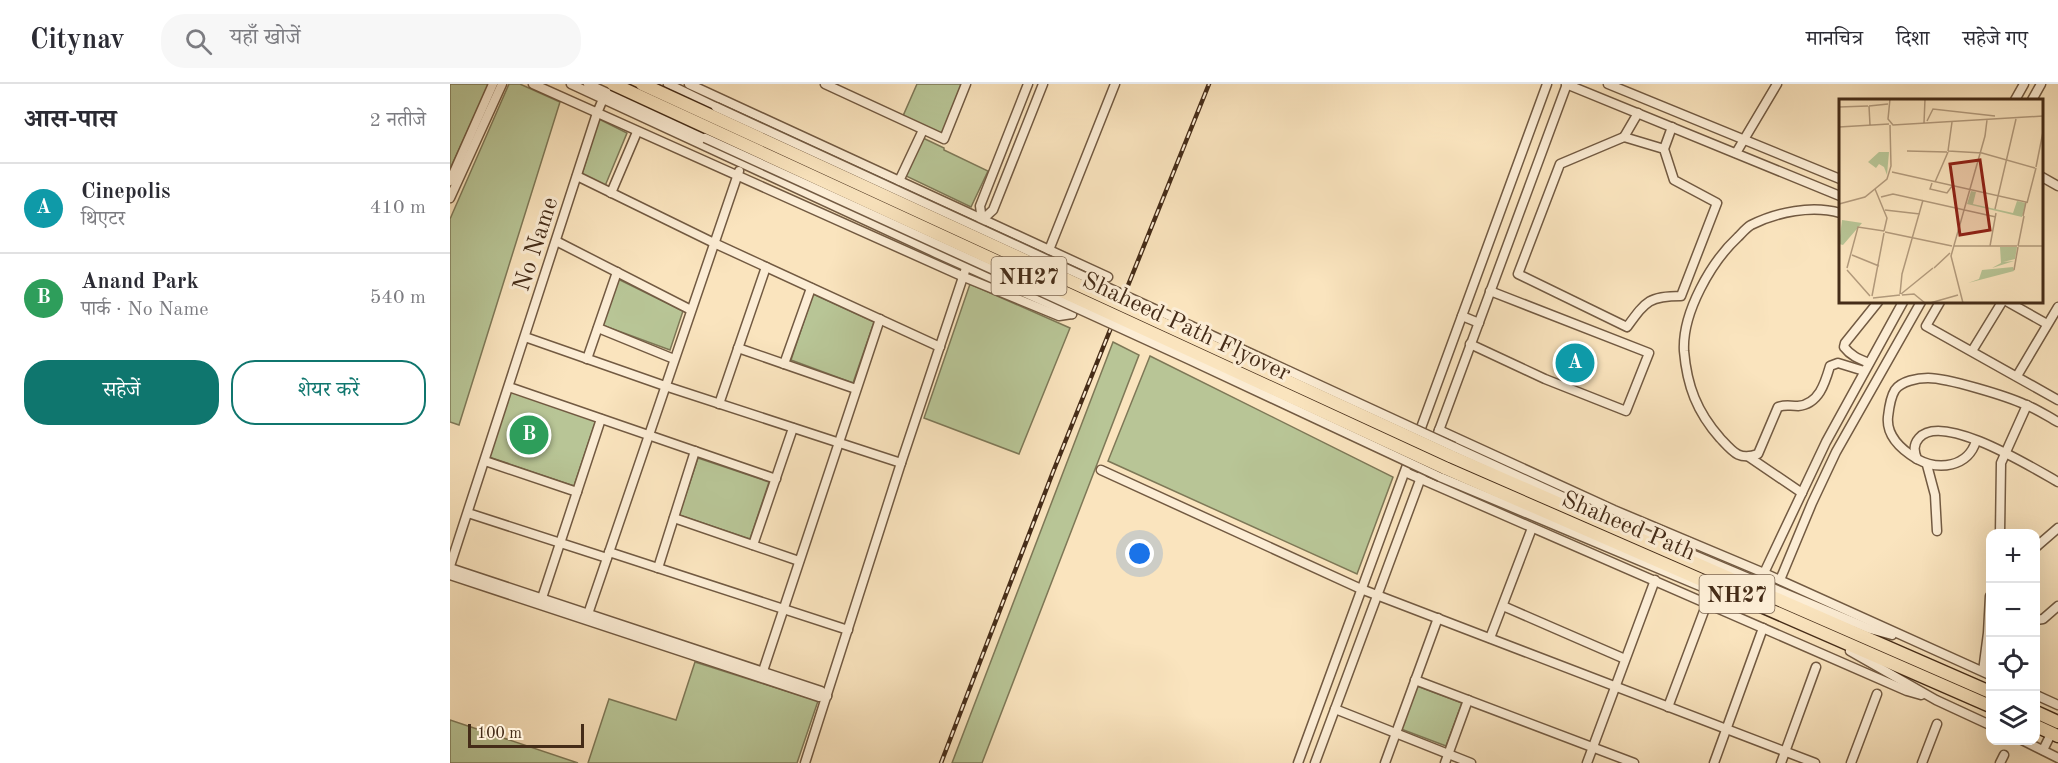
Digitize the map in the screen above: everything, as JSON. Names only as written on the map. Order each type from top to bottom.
[{"type":"highway","name":"Shaheed Path Flyover","points":[[613,84],[1443,473],[1485,479]]},
{"type":"highway","name":"Shaheed Path Flyover","points":[[642,84],[1452,452],[1485,479]]},
{"type":"highway","name":"Shaheed Path","points":[[1485,479],[1792,621],[1986,704]]},
{"type":"highway","name":"Shaheed Path","points":[[1485,479],[1844,622],[1988,691]]},
{"type":"highway","points":[[2040,714],[2058,722]]},
{"type":"highway","points":[[2040,729],[2053,737]]},
{"type":"street","points":[[450,181],[494,84]]},
{"type":"street","points":[[450,198],[502,84]]},
{"type":"street","points":[[533,84],[964,277],[1059,316],[1072,314]]},
{"type":"street","points":[[572,84],[1072,314]]},
{"type":"street","points":[[588,84],[1443,473],[1792,621],[1936,700],[1986,723]]},
{"type":"street","points":[[668,84],[1452,452],[1844,622],[1923,644]]},
{"type":"street","points":[[689,84],[1108,277]]},
{"type":"street","points":[[825,84],[944,139],[966,84]]},
{"type":"street","points":[[805,763],[982,220],[980,206],[1028,84]]},
{"type":"street","points":[[982,220],[993,210],[1043,84]]},
{"type":"street","points":[[1049,250],[1115,84]]},
{"type":"street","points":[[1298,763],[1547,84]]},
{"type":"street","points":[[1315,763],[1567,84],[1839,196]]},
{"type":"street","points":[[1608,84],[1839,179]]},
{"type":"street","points":[[1736,153],[1777,84]]},
{"type":"street","points":[[2016,99],[2024,84]]},
{"type":"street","points":[[2033,99],[2041,84]]},
{"type":"street","name":"No Name","points":[[450,567],[603,99]]},
{"type":"street","points":[[1638,113],[1624,137],[1560,164],[1518,274],[1627,327],[1643,304],[1661,296],[1682,296],[1717,203],[1674,180],[1664,149],[1672,127]]},
{"type":"street","points":[[899,182],[923,130]]},
{"type":"street","points":[[611,193],[637,132]]},
{"type":"street","points":[[1624,137],[1664,149]]},
{"type":"street","points":[[588,614],[737,175],[743,164]]},
{"type":"street","points":[[577,176],[714,243],[940,347]]},
{"type":"street","points":[[2043,178],[2058,186]]},
{"type":"street","points":[[1802,493],[1749,457],[1735,454],[1701,415],[1691,388],[1684,350],[1686,327],[1700,290],[1722,252],[1750,225],[1798,209],[1832,210],[1839,213]]},
{"type":"street","points":[[556,241],[691,310]]},
{"type":"street","points":[[719,404],[766,267]]},
{"type":"street","points":[[1072,314],[1092,270]]},
{"type":"street","points":[[587,359],[616,272]]},
{"type":"street","points":[[784,364],[811,288]]},
{"type":"street","points":[[1470,344],[1545,380],[1626,411],[1648,353],[1490,291]]},
{"type":"street","points":[[1869,363],[1856,358],[1844,347],[1877,303]]},
{"type":"street","points":[[1764,573],[1864,371],[1902,303]]},
{"type":"street","points":[[1780,580],[1836,452],[1920,303]]},
{"type":"street","points":[[1926,326],[1939,303]]},
{"type":"street","points":[[1972,351],[2001,303]]},
{"type":"street","points":[[2010,303],[2047,324]]},
{"type":"street","points":[[2017,376],[2058,307]]},
{"type":"street","points":[[1462,316],[1479,323]]},
{"type":"street","points":[[1911,318],[2058,400]]},
{"type":"street","points":[[763,672],[880,319]]},
{"type":"street","points":[[598,328],[674,359]]},
{"type":"street","points":[[525,337],[665,386],[901,463]]},
{"type":"street","points":[[738,348],[856,389]]},
{"type":"street","points":[[1749,457],[1758,454],[1778,407],[1788,404],[1799,406],[1812,400],[1822,392],[1830,366],[1838,363],[1864,371]]},
{"type":"street","points":[[1976,441],[1970,454],[1963,460],[1942,467],[1928,465],[1901,449],[1892,437],[1887,421],[1889,406],[1896,389],[1912,380],[1931,378],[2008,398],[2027,405],[2058,422]]},
{"type":"street","points":[[509,387],[776,479]]},
{"type":"street","points":[[2000,529],[2001,463],[2027,405]]},
{"type":"street","points":[[541,601],[601,419]]},
{"type":"street","points":[[753,545],[793,428]]},
{"type":"street","points":[[1917,459],[1914,450],[1915,442],[1922,434],[1942,429],[2006,453],[2058,482]]},
{"type":"street","points":[[1439,430],[1614,510],[1764,573],[1986,673]]},
{"type":"street","points":[[658,568],[695,451]]},
{"type":"street","points":[[485,462],[577,492]]},
{"type":"street","points":[[1928,465],[1935,495],[1937,531]]},
{"type":"street","points":[[1101,470],[1362,589],[1815,763]]},
{"type":"street","points":[[1405,472],[1907,691],[1936,700]]},
{"type":"street","points":[[468,513],[560,543],[658,568],[848,630]]},
{"type":"street","points":[[674,518],[799,561]]},
{"type":"street","points":[[1490,638],[1532,528]]},
{"type":"street","points":[[2040,544],[2058,528]]},
{"type":"street","points":[[450,567],[541,601],[819,697],[827,696]]},
{"type":"street","points":[[450,575],[588,614],[821,691],[827,696]]},
{"type":"street","points":[[1587,763],[1655,580]]},
{"type":"street","points":[[1668,706],[1707,603]]},
{"type":"street","points":[[1503,606],[1625,659]]},
{"type":"street","points":[[2040,619],[2058,606]]},
{"type":"street","points":[[1385,763],[1438,618]]},
{"type":"street","points":[[1714,763],[1763,628]]},
{"type":"street","points":[[1849,666],[1854,659],[1854,653]]},
{"type":"street","points":[[1781,763],[1816,667]]},
{"type":"street","points":[[1415,680],[1634,763]]},
{"type":"street","points":[[1851,763],[1876,694]]},
{"type":"street","points":[[2040,697],[2058,705]]},
{"type":"street","points":[[1447,759],[1468,700]]},
{"type":"street","points":[[1335,709],[1396,733],[1447,759],[1472,763]]},
{"type":"street","points":[[1923,763],[1937,724]]},
{"type":"street","points":[[2043,750],[2053,737]]},
{"type":"street","points":[[2031,745],[2058,758]]},
{"type":"green space","points":[[450,84],[489,84],[450,169]]},
{"type":"green space","points":[[509,84],[520,84],[560,102],[459,425],[450,422],[450,219]]},
{"type":"green space","points":[[917,84],[964,84],[942,134],[903,116]]},
{"type":"green space","points":[[599,119],[627,133],[605,186],[582,174]]},
{"type":"green space","points":[[923,138],[988,171],[971,207],[906,176]]},
{"type":"green space","points":[[618,279],[683,311],[670,350],[602,325]]},
{"type":"green space","points":[[970,284],[1070,328],[1019,454],[924,418]]},
{"type":"green space","points":[[813,294],[874,322],[853,383],[791,360]]},
{"type":"green space","points":[[1113,342],[1139,355],[982,763],[952,763]]},
{"type":"green space","points":[[1150,356],[1393,477],[1357,574],[1108,461]]},
{"type":"green space","points":[[511,391],[596,420],[574,486],[489,457]]},
{"type":"green space","points":[[698,458],[769,482],[750,539],[679,515]]},
{"type":"green space","points":[[695,662],[818,701],[797,763],[588,763],[609,699],[676,720]]},
{"type":"green space","points":[[1417,686],[1462,703],[1446,746],[1401,729]]},
{"type":"green space","points":[[450,720],[578,763],[450,763]]},
{"type":"railway","points":[[941,763],[1053,472],[1209,84]]},
{"type":"place","name":"Cinepolis","points":[[1575,363]]},
{"type":"place","name":"Anand Park","points":[[529,435]]}]
